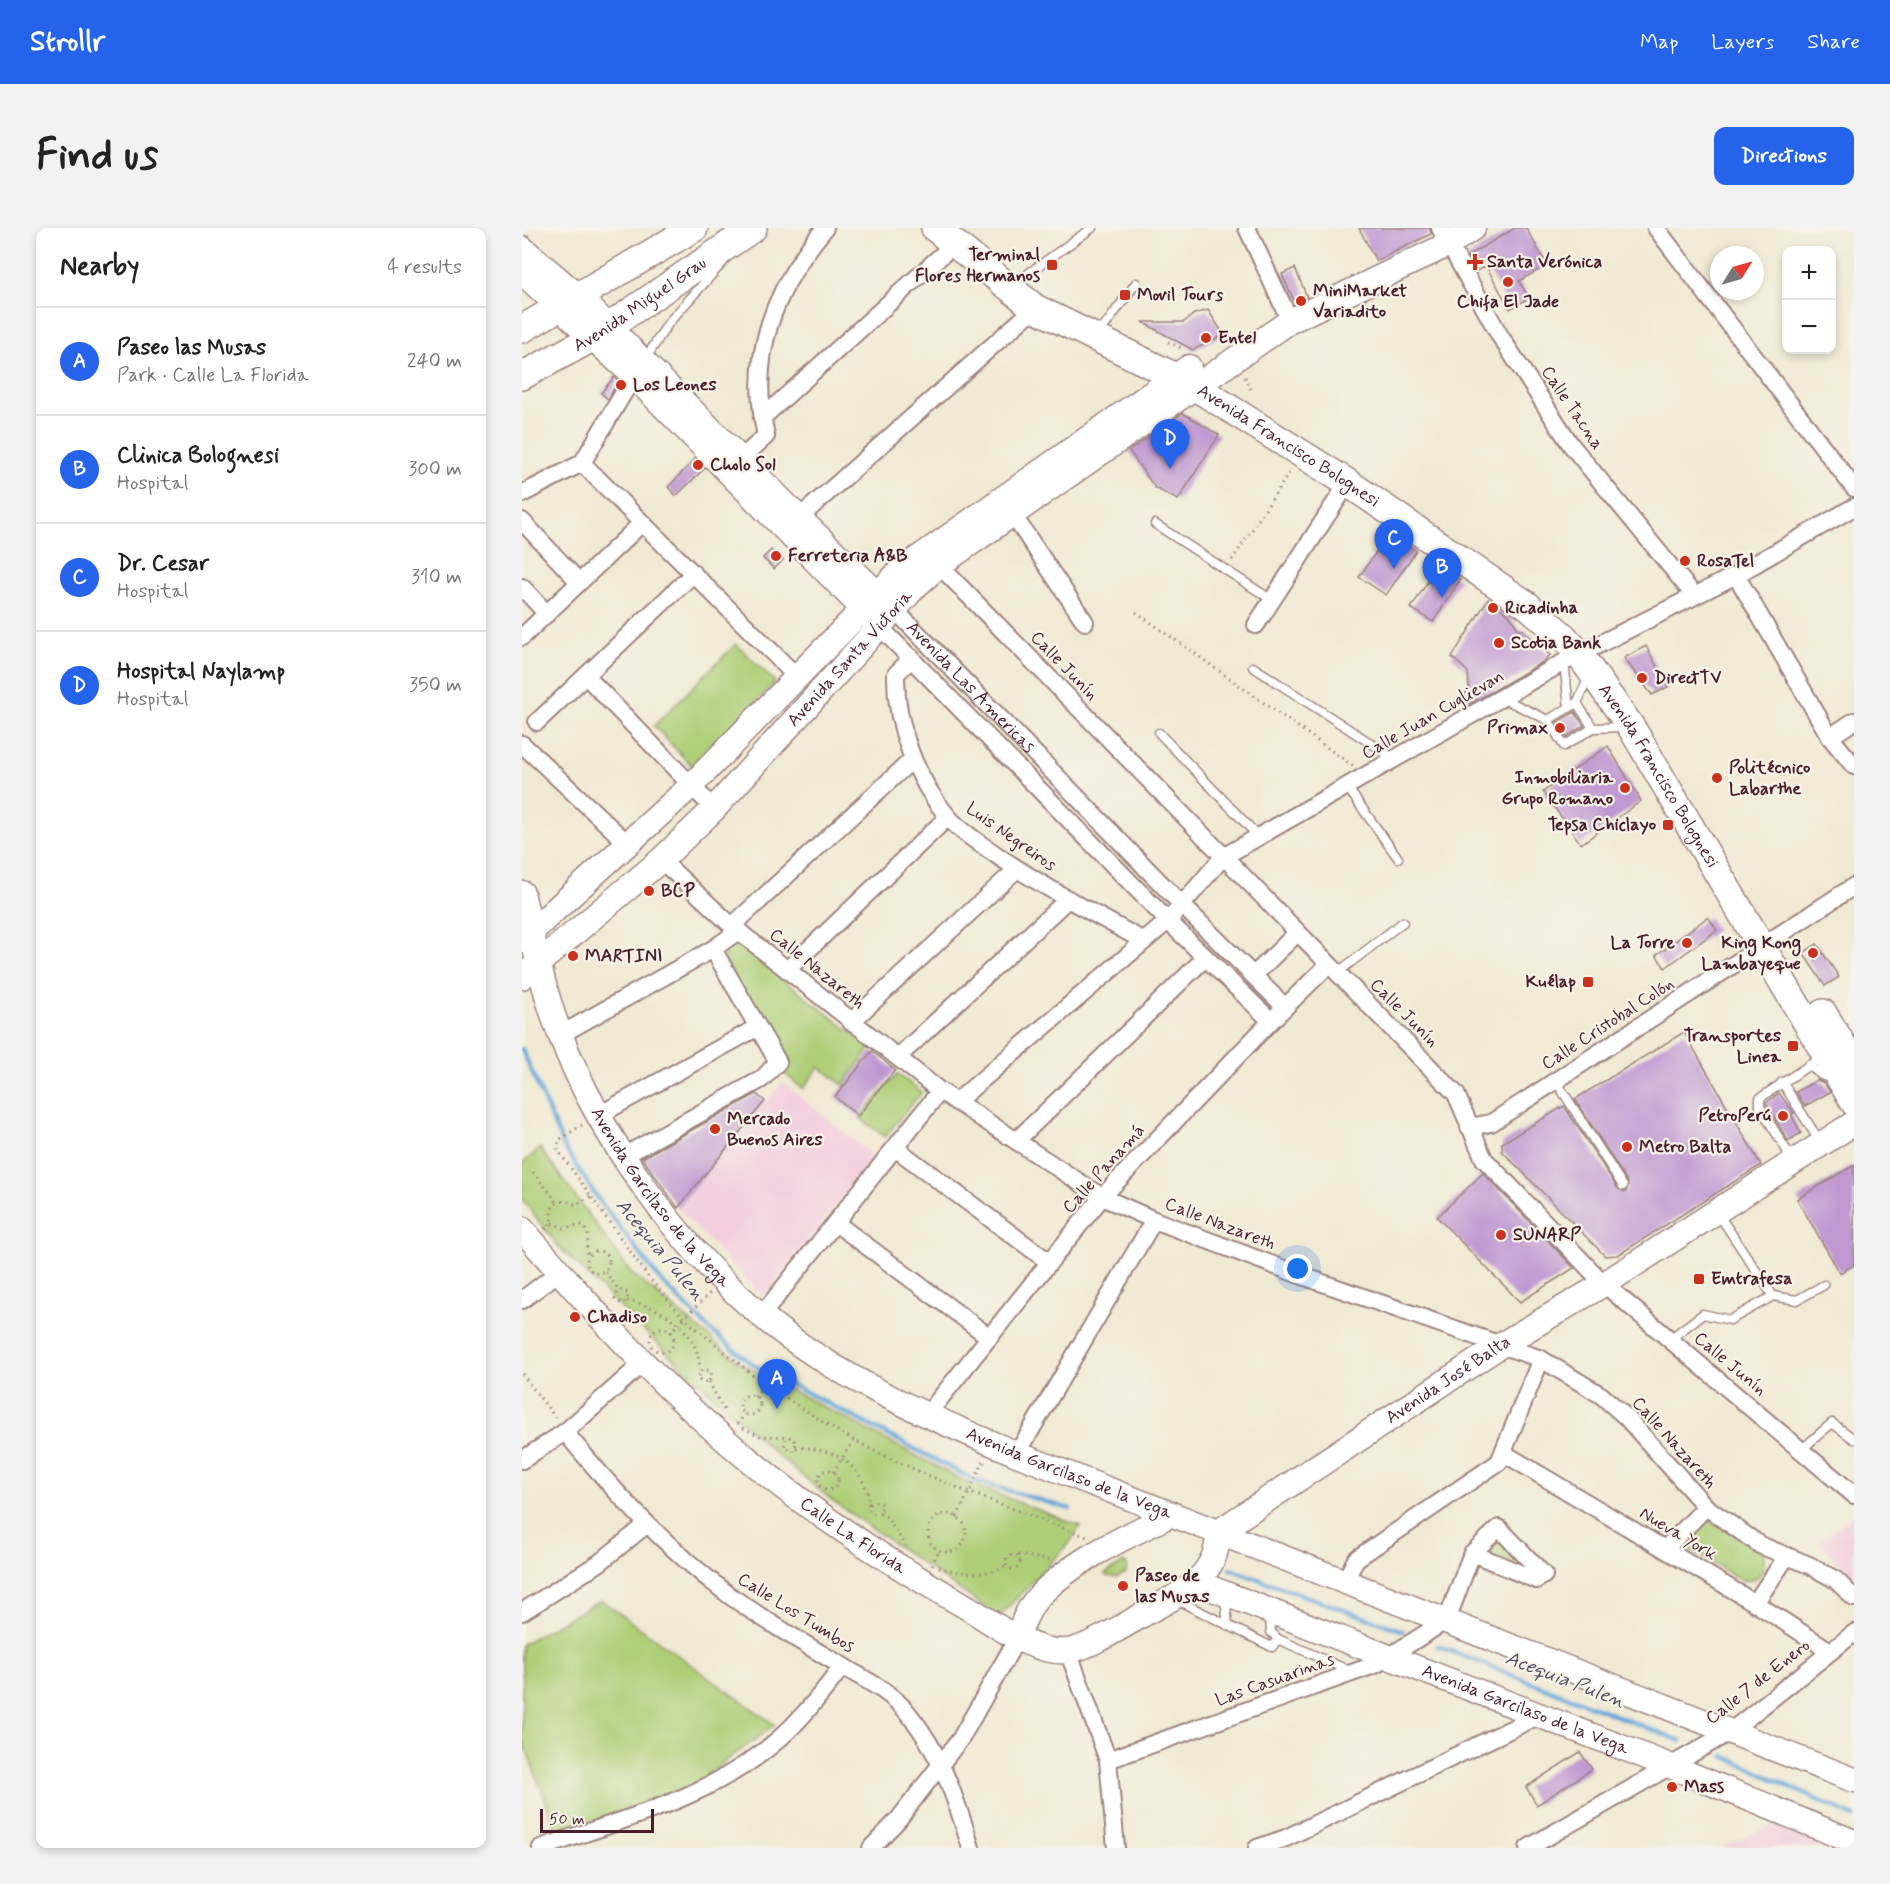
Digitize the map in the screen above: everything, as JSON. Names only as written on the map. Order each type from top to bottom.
[{"type":"main road","name":"Avenida Miguel Grau","points":[[525,323],[570,302],[694,228]]},
{"type":"main road","name":"Avenida Miguel Grau","points":[[522,376],[601,332],[754,228]]},
{"type":"main road","name":"Avenida Francisco Bolognesi","points":[[951,233],[1022,278],[1100,332]]},
{"type":"main road","name":"Avenida Francisco Bolognesi","points":[[951,233],[1035,309],[1100,332],[1191,377],[1536,592],[1558,610],[1582,659],[1631,727],[1770,942],[1817,1060],[1850,1084]]},
{"type":"main road","name":"Avenida Francisco Bolognesi","points":[[1191,377],[1527,605],[1646,724],[1850,1084]]},
{"type":"street","points":[[735,465],[766,436],[758,378],[762,345],[793,270],[825,228]]},
{"type":"street","points":[[1247,228],[1290,321]]},
{"type":"street","name":"Avenida Santa Victoria","points":[[526,937],[692,785],[870,601],[1191,377],[1445,236],[1473,228]]},
{"type":"street","points":[[1656,228],[1854,488]]},
{"type":"street","points":[[762,418],[951,233]]},
{"type":"street","name":"Calle Tacna","points":[[1445,236],[1500,336],[1570,445],[1693,594]]},
{"type":"street","name":"Avenida Las Americas","points":[[522,248],[570,302],[639,368],[870,601],[1285,1006]]},
{"type":"street","name":"Avenida Las Americas","points":[[522,272],[570,302]]},
{"type":"street","points":[[799,518],[1035,309]]},
{"type":"street","points":[[522,494],[582,463],[639,368]]},
{"type":"street","points":[[582,463],[797,677]]},
{"type":"street","name":"Avenida Las Americas","points":[[735,465],[799,518],[870,601]]},
{"type":"street","points":[[1256,625],[1348,483]]},
{"type":"street","points":[[1007,505],[1085,622]]},
{"type":"street","name":"Calle Juan Cuglievan","points":[[1223,857],[1502,698],[1582,659],[1693,594],[1736,575],[1854,507]]},
{"type":"street","points":[[522,521],[579,582]]},
{"type":"street","points":[[522,637],[642,523]]},
{"type":"street","name":"Avenida Santa Victoria","points":[[530,970],[661,860],[714,809],[888,618],[932,558]]},
{"type":"street","name":"Calle Junín","points":[[932,558],[1296,934],[1456,1094],[1484,1159],[1604,1284],[1854,1495]]},
{"type":"street","points":[[537,722],[693,574]]},
{"type":"street","points":[[1736,575],[1830,737],[1854,766]]},
{"type":"street","points":[[522,587],[547,614]]},
{"type":"street","name":"Avenida Las Americas","points":[[888,618],[912,658],[1168,921],[1271,1021]]},
{"type":"street","name":"Luis Negreiros","points":[[912,658],[896,674],[896,692],[913,759],[948,817],[970,837],[1017,869],[1144,941]]},
{"type":"street","points":[[586,676],[714,809]]},
{"type":"street","points":[[1830,737],[1854,721]]},
{"type":"street","points":[[522,744],[628,844]]},
{"type":"street","points":[[560,1035],[712,949],[913,759]]},
{"type":"street","points":[[787,970],[948,817]]},
{"type":"street","points":[[956,1102],[1168,921],[1223,857]]},
{"type":"street","name":"Calle Nazareth","points":[[661,860],[735,928],[940,1091],[1102,1197],[1154,1220],[1362,1298],[1541,1359],[1601,1395],[1626,1417],[1706,1507],[1749,1538],[1836,1580],[1854,1598]]},
{"type":"street","points":[[851,1022],[1017,869]]},
{"type":"street","name":"Calle Cristobal Colón","points":[[1469,1127],[1491,1123],[1854,886]]},
{"type":"street","name":"Avenida Garcilaso de la Vega","points":[[522,893],[530,970],[599,1115],[622,1156],[663,1212],[709,1264],[761,1316],[854,1378],[926,1416],[1017,1455],[1447,1620],[1854,1780]]},
{"type":"street","points":[[898,1057],[1068,899]]},
{"type":"street","points":[[1254,975],[1296,934]]},
{"type":"street","points":[[622,1156],[762,1079],[778,1062],[712,949]]},
{"type":"street","points":[[1016,1141],[1205,958]]},
{"type":"street","name":"Calle Panamá","points":[[926,1416],[1102,1197],[1285,1006],[1332,969]]},
{"type":"street","points":[[599,1115],[758,1027]]},
{"type":"street","points":[[761,1316],[837,1224],[940,1091]]},
{"type":"street","name":"Avenida José Balta","points":[[1218,1532],[1501,1345],[1604,1284],[1854,1123]]},
{"type":"street","points":[[896,1148],[1048,1262]]},
{"type":"street","points":[[1017,1455],[1154,1220]]},
{"type":"street","points":[[837,1224],[988,1336]]},
{"type":"street","name":"Calle La Florida","points":[[527,1235],[643,1363],[714,1430],[796,1496],[924,1582],[1018,1637],[1044,1649],[1068,1651]]},
{"type":"street","points":[[522,1300],[559,1272]]},
{"type":"street","points":[[1345,1581],[1356,1559],[1499,1462],[1505,1454],[1541,1359]]},
{"type":"street","points":[[522,1460],[565,1432],[643,1363]]},
{"type":"street","name":"Calle Los Tumbos","points":[[565,1432],[646,1525],[730,1596],[873,1683],[907,1711],[942,1764],[955,1794],[971,1848]]},
{"type":"street","name":"Nueva York","points":[[1505,1454],[1665,1549],[1830,1652]]},
{"type":"street","points":[[1665,1549],[1706,1507]]},
{"type":"street","points":[[871,1848],[898,1820],[961,1738],[1018,1637],[1027,1613],[1039,1596],[1070,1571],[1110,1546],[1172,1514]]},
{"type":"street","points":[[522,1612],[599,1563],[646,1525]]},
{"type":"street","points":[[1447,1620],[1472,1553],[1499,1528],[1544,1575],[1536,1580],[1472,1553]]},
{"type":"street","points":[[1116,1848],[1108,1760],[1068,1651],[1120,1627],[1195,1582],[1214,1561],[1218,1546],[1218,1532]]},
{"type":"street","points":[[1755,1604],[1787,1556]]},
{"type":"street","name":"Avenida Garcilaso de la Vega","points":[[1195,1582],[1670,1766],[1854,1842]]},
{"type":"street","name":"Las Casuarinas","points":[[1108,1760],[1377,1664],[1385,1656],[1403,1650],[1447,1620]]},
{"type":"street","name":"Calle 7 de Enero","points":[[1528,1848],[1731,1731],[1854,1633]]},
{"type":"street","points":[[541,1848],[693,1795],[731,1774],[773,1744],[806,1712],[843,1666]]},
{"type":"street","points":[[1257,1848],[1286,1838],[1540,1715]]},
{"type":"lane","name":"Avenida Miguel Grau","points":[[639,368],[669,322],[754,228]]},
{"type":"lane","points":[[1022,278],[1092,228]]},
{"type":"lane","points":[[1100,332],[1136,283]]},
{"type":"lane","points":[[1155,524],[1272,600]]},
{"type":"lane","points":[[1548,720],[1573,705],[1582,659]]},
{"type":"lane","points":[[1573,705],[1582,659]]},
{"type":"lane","points":[[1253,667],[1396,759]]},
{"type":"lane","points":[[1502,698],[1548,720],[1564,746],[1593,728],[1631,727]]},
{"type":"lane","points":[[1573,705],[1593,728]]},
{"type":"lane","points":[[1159,733],[1259,837]]},
{"type":"lane","points":[[1347,787],[1398,858]]},
{"type":"lane","points":[[1332,969],[1403,922]]},
{"type":"lane","points":[[1794,1162],[1760,1107],[1760,1098],[1817,1060]]},
{"type":"lane","points":[[1556,1081],[1623,1186]]},
{"type":"lane","points":[[1782,1082],[1821,1144]]},
{"type":"lane","points":[[1716,1212],[1773,1296]]},
{"type":"lane","points":[[1670,1340],[1702,1314],[1730,1320],[1773,1296],[1797,1300],[1824,1286]]},
{"type":"lane","points":[[1802,1450],[1832,1423],[1854,1439]]},
{"type":"lane","points":[[1225,1594],[1228,1626]]},
{"type":"lane","points":[[1171,1598],[1272,1647],[1278,1639]]},
{"type":"lane","points":[[1270,1612],[1271,1632],[1278,1639],[1354,1672]]},
{"type":"path","points":[[1245,377],[1252,392]]},
{"type":"path","points":[[1226,570],[1302,454]]},
{"type":"path","points":[[1136,612],[1367,776]]},
{"type":"path","points":[[566,1135],[560,1140],[558,1150],[649,1278],[727,1356],[764,1384],[854,1440],[969,1492],[1110,1546]]},
{"type":"path","points":[[533,1172],[557,1202]]},
{"type":"path","points":[[552,1223],[550,1212],[552,1206],[557,1202],[570,1201],[576,1205],[591,1196]]},
{"type":"path","points":[[527,1235],[552,1223],[564,1228],[581,1225],[590,1236],[586,1251],[587,1263],[594,1272],[605,1272]]},
{"type":"path","points":[[588,1258],[592,1253],[603,1252],[610,1261],[605,1272]]},
{"type":"path","points":[[605,1272],[619,1290],[628,1293],[627,1301]]},
{"type":"path","points":[[619,1290],[615,1294],[617,1303],[622,1304],[627,1301],[657,1309],[679,1324],[692,1343],[700,1371],[698,1374],[700,1382],[709,1382]]},
{"type":"path","points":[[670,1332],[699,1304]]},
{"type":"path","points":[[661,1328],[670,1332],[674,1341],[670,1348],[663,1352],[653,1347],[650,1339],[654,1332],[661,1328]]},
{"type":"path","points":[[700,1371],[709,1370],[711,1374],[709,1382],[726,1413]]},
{"type":"path","points":[[522,1374],[565,1432]]},
{"type":"path","points":[[755,1397],[764,1384]]},
{"type":"path","points":[[750,1395],[755,1397],[760,1406],[758,1410],[754,1414],[745,1414],[741,1410],[741,1400],[750,1395]]},
{"type":"path","points":[[732,1420],[760,1436],[795,1439],[796,1448]]},
{"type":"path","points":[[786,1438],[783,1442],[787,1450],[816,1449],[842,1458],[862,1479],[871,1514],[876,1515],[882,1511]]},
{"type":"path","points":[[833,1472],[854,1440]]},
{"type":"path","points":[[826,1470],[833,1472],[837,1477],[836,1486],[828,1490],[820,1487],[819,1474],[826,1470]]},
{"type":"path","points":[[957,1517],[978,1474]]},
{"type":"path","points":[[869,1504],[878,1501],[882,1504],[882,1511],[909,1549]]},
{"type":"path","points":[[947,1514],[957,1517],[966,1533],[963,1543],[957,1550],[947,1552],[938,1550],[931,1543],[928,1533],[931,1524],[938,1517],[947,1514]]},
{"type":"path","points":[[927,1562],[966,1574],[980,1573],[1007,1566],[1011,1569],[1020,1565],[1017,1555]]},
{"type":"path","points":[[1007,1566],[1008,1556],[1017,1555],[1049,1558],[1070,1571]]},
{"type":"shaded area","points":[[782,1082],[874,1157],[764,1297],[678,1209]]},
{"type":"shaded area","points":[[1854,1516],[1854,1577],[1818,1542]]},
{"type":"shaded area","points":[[1783,1821],[1847,1848],[1720,1848]]},
{"type":"green space","points":[[736,644],[775,682],[692,766],[654,726]]},
{"type":"green space","points":[[734,941],[871,1048],[843,1085],[819,1067],[803,1089],[777,1067],[724,957],[723,948]]},
{"type":"green space","points":[[897,1074],[922,1092],[885,1137],[860,1118]]},
{"type":"green space","points":[[540,1148],[631,1273],[742,1364],[966,1482],[1080,1526],[1071,1541],[999,1617],[834,1502],[776,1454],[657,1343],[558,1246],[522,1199],[522,1164]]},
{"type":"green space","points":[[1705,1517],[1763,1552],[1763,1569],[1757,1577],[1741,1580],[1681,1544]]},
{"type":"green space","points":[[1498,1538],[1531,1570],[1490,1556]]},
{"type":"green space","points":[[1124,1562],[1127,1565],[1126,1573],[1117,1577],[1106,1576],[1105,1574]]},
{"type":"green space","points":[[601,1600],[775,1725],[690,1787],[558,1834],[522,1738],[522,1644]]},
{"type":"building","points":[[1359,228],[1430,228],[1431,234],[1376,261]]},
{"type":"building","points":[[1515,228],[1526,228],[1547,265],[1519,281],[1529,298],[1510,309],[1486,266],[1476,271],[1467,256]]},
{"type":"building","points":[[1295,268],[1307,297],[1295,303],[1282,274]]},
{"type":"building","points":[[1208,310],[1224,335],[1193,350],[1142,322],[1184,322],[1194,314]]},
{"type":"building","points":[[614,377],[618,381],[608,399],[601,393]]},
{"type":"building","points":[[1183,413],[1219,435],[1178,500],[1155,488],[1129,451]]},
{"type":"building","points":[[695,459],[705,468],[676,496],[668,487]]},
{"type":"building","points":[[1389,533],[1416,551],[1386,595],[1359,577]]},
{"type":"building","name":"Ferreteria A&B","points":[[771,550],[783,560],[774,569],[763,558]]},
{"type":"building","points":[[1438,566],[1460,580],[1433,622],[1411,608]]},
{"type":"building","name":"Scotia Bank","points":[[1488,599],[1509,615],[1519,630],[1523,630],[1550,655],[1543,662],[1470,704],[1464,694],[1469,691],[1468,672],[1452,657]]},
{"type":"building","points":[[1646,646],[1668,687],[1652,695],[1624,658]]},
{"type":"building","points":[[1575,712],[1584,726],[1566,737],[1557,722]]},
{"type":"building","points":[[1608,746],[1641,801],[1581,844],[1543,792]]},
{"type":"building","name":"La Torre","points":[[1708,917],[1717,930],[1665,968],[1656,955]]},
{"type":"building","points":[[1817,944],[1839,977],[1825,986],[1803,953]]},
{"type":"building","name":"Metro Balta","points":[[1684,1032],[1761,1165],[1618,1255],[1605,1256],[1502,1151],[1502,1143],[1564,1106],[1618,1189],[1626,1192],[1628,1183],[1575,1099]]},
{"type":"building","points":[[872,1051],[895,1070],[858,1116],[835,1097]]},
{"type":"building","name":"PetroPerú","points":[[1817,1080],[1824,1083],[1830,1092],[1805,1106],[1796,1092]]},
{"type":"building","name":"PetroPerú","points":[[1779,1093],[1794,1113],[1791,1114],[1801,1133],[1788,1141],[1766,1103]]},
{"type":"building","name":"Mercado Buenos Aires","points":[[756,1094],[765,1101],[678,1208],[642,1158]]},
{"type":"building","points":[[1854,1165],[1854,1265],[1840,1273],[1797,1199]]},
{"type":"building","name":"SUNARP","points":[[1483,1173],[1574,1268],[1520,1302],[1437,1217]]},
{"type":"building","points":[[1580,1752],[1592,1769],[1537,1805],[1526,1787]]},
{"type":"waterway","name":"Acequia Pulen","points":[[522,1049],[563,1145],[598,1199],[660,1280],[709,1329],[752,1364],[976,1481],[1070,1509]]},
{"type":"waterway","name":"Acequia Pulen","points":[[1230,1569],[1403,1631]]},
{"type":"waterway","name":"Acequia Pulen","points":[[1438,1646],[1681,1741]]},
{"type":"waterway","name":"Acequia Pulen","points":[[1724,1756],[1854,1817]]},
{"type":"place","name":"Santa Verónica","points":[[1475,262]]},
{"type":"place","name":"Terminal Flores Hermanos","points":[[1052,265]]},
{"type":"place","name":"Chifa El Jade","points":[[1508,282]]},
{"type":"place","name":"Movil Tours","points":[[1125,295]]},
{"type":"place","name":"MiniMarket Variadito","points":[[1301,301]]},
{"type":"place","name":"Entel","points":[[1206,338]]},
{"type":"place","name":"Los Leones","points":[[621,385]]},
{"type":"place","name":"Cholo Sol","points":[[698,465]]},
{"type":"place","name":"Hospital Naylamp","points":[[1170,469]]},
{"type":"place","name":"Ferreteria A&B","points":[[776,556]]},
{"type":"place","name":"RosaTel","points":[[1685,561]]},
{"type":"place","name":"Dr. Cesar","points":[[1394,569]]},
{"type":"place","name":"Clinica Bolognesi","points":[[1442,598]]},
{"type":"place","name":"Ricadinha","points":[[1493,608]]},
{"type":"place","name":"Scotia Bank","points":[[1499,643]]},
{"type":"place","name":"DirectTV","points":[[1642,678]]},
{"type":"place","name":"Primax","points":[[1560,728]]},
{"type":"place","name":"Politécnico Labarthe","points":[[1717,778]]},
{"type":"place","name":"Inmobiliaria Grupo Romano","points":[[1625,788]]},
{"type":"place","name":"Tepsa Chiclayo","points":[[1668,825]]},
{"type":"place","name":"BCP","points":[[649,891]]},
{"type":"place","name":"La Torre","points":[[1687,943]]},
{"type":"place","name":"King Kong Lambayeque","points":[[1813,953]]},
{"type":"place","name":"MARTINI","points":[[573,956]]},
{"type":"place","name":"Kuélap","points":[[1588,982]]},
{"type":"place","name":"Transportes Linea","points":[[1793,1046]]},
{"type":"place","name":"PetroPerú","points":[[1783,1116]]},
{"type":"place","name":"Mercado Buenos Aires","points":[[715,1129]]},
{"type":"place","name":"Metro Balta","points":[[1627,1147]]},
{"type":"place","name":"SUNARP","points":[[1501,1235]]},
{"type":"place","name":"Emtrafesa","points":[[1699,1279]]},
{"type":"place","name":"Chadiso","points":[[575,1317]]},
{"type":"place","name":"Paseo las Musas","points":[[777,1409]]},
{"type":"place","name":"Paseo de las Musas","points":[[1123,1586]]},
{"type":"place","name":"Mass","points":[[1672,1787]]}]
